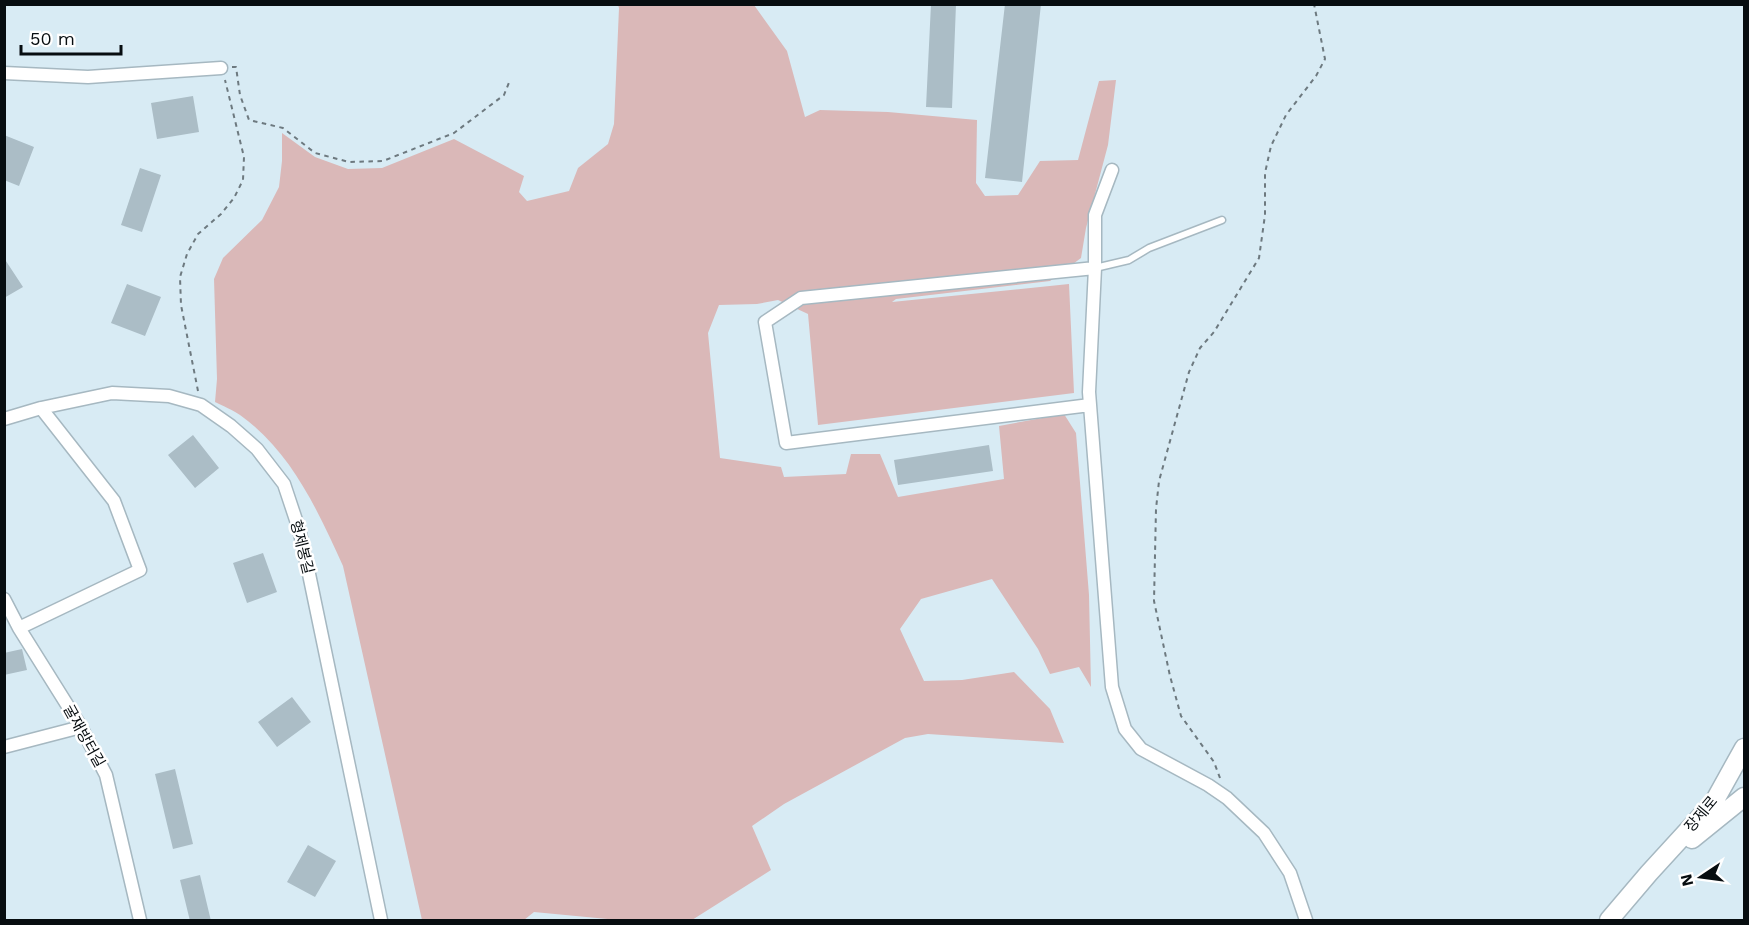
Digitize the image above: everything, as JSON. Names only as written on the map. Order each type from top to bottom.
[{"type":"main road","name":"장제로","points":[[1609,921],[1714,802],[1744,748]]},
{"type":"main road","name":"장제로","points":[[1649,873],[1744,797]]},
{"type":"street","points":[[4,73],[88,77],[221,68]]},
{"type":"street","points":[[1112,170],[1095,215],[1089,392],[1112,687],[1125,729],[1141,749],[1208,785],[1227,798],[1264,833],[1290,873],[1306,921]]},
{"type":"street","points":[[1090,405],[786,443],[765,322],[801,298],[1095,268]]},
{"type":"street","name":"형제봉길","points":[[4,419],[41,408],[112,393],[169,396],[201,405],[231,426],[257,449],[284,484],[299,529],[309,574],[381,921]]},
{"type":"street","points":[[19,628],[140,570],[114,501],[41,408]]},
{"type":"street","name":"굴재방터길","points":[[4,599],[19,628],[81,727],[106,775],[140,921]]},
{"type":"street","points":[[4,747],[81,727]]},
{"type":"lane","points":[[1095,268],[1129,260],[1149,248],[1222,220]]},
{"type":"path","points":[[1227,798],[1214,762],[1181,716],[1170,676],[1154,601],[1156,509],[1159,481],[1187,380],[1200,348],[1214,332],[1259,258],[1265,215],[1265,173],[1271,146],[1286,115],[1316,76],[1325,59],[1314,4]]},
{"type":"path","points":[[201,405],[181,305],[180,277],[187,254],[198,234],[221,214],[234,198],[243,180],[244,158],[221,68],[236,67],[240,95],[249,120],[283,128],[315,153],[349,162],[383,161],[454,133],[504,95],[510,80]]},
{"type":"shaded area","points":[[618,5],[754,5],[787,51],[805,117],[820,110],[888,112],[977,120],[976,183],[985,196],[1018,195],[1040,161],[1078,160],[1099,81],[1116,80],[1108,145],[1086,228],[1081,258],[1050,281],[896,299],[892,302],[1069,284],[1074,393],[818,425],[808,314],[778,300],[757,304],[719,305],[708,333],[720,458],[781,467],[784,477],[846,474],[851,454],[880,454],[898,497],[1004,479],[999,426],[1064,414],[1076,433],[1089,595],[1091,687],[1079,667],[1050,674],[1038,649],[992,579],[921,599],[900,629],[924,681],[962,680],[1014,672],[1050,709],[1064,743],[928,734],[905,738],[784,804],[752,826],[771,870],[692,920],[618,920],[534,912],[524,920],[422,920],[343,566],[324,524],[301,483],[274,446],[237,413],[215,402],[217,379],[214,279],[223,258],[262,220],[279,187],[282,133],[315,157],[348,169],[382,168],[454,139],[524,176],[519,192],[527,201],[569,191],[578,168],[608,144],[614,124]]},
{"type":"building","points":[[931,4],[956,4],[952,108],[926,107]]},
{"type":"building","points":[[1005,4],[1041,4],[1022,182],[985,178]]},
{"type":"building","points":[[193,96],[199,132],[157,139],[151,103]]},
{"type":"building","points":[[4,135],[34,147],[19,186],[4,180]]},
{"type":"building","points":[[140,168],[161,175],[142,232],[121,225]]},
{"type":"building","points":[[4,258],[23,287],[4,298]]},
{"type":"building","points":[[127,284],[161,297],[145,336],[111,323]]},
{"type":"building","points":[[193,435],[219,468],[195,488],[168,455]]},
{"type":"building","points":[[989,445],[993,471],[898,485],[894,460]]},
{"type":"building","points":[[263,553],[277,592],[247,603],[233,563]]},
{"type":"building","points":[[22,649],[27,670],[4,675],[4,653]]},
{"type":"building","points":[[292,697],[311,722],[277,747],[258,722]]},
{"type":"building","points":[[175,769],[193,844],[173,849],[155,774]]},
{"type":"building","points":[[308,845],[336,861],[315,897],[287,882]]},
{"type":"building","points":[[200,875],[211,921],[190,921],[180,880]]}]
